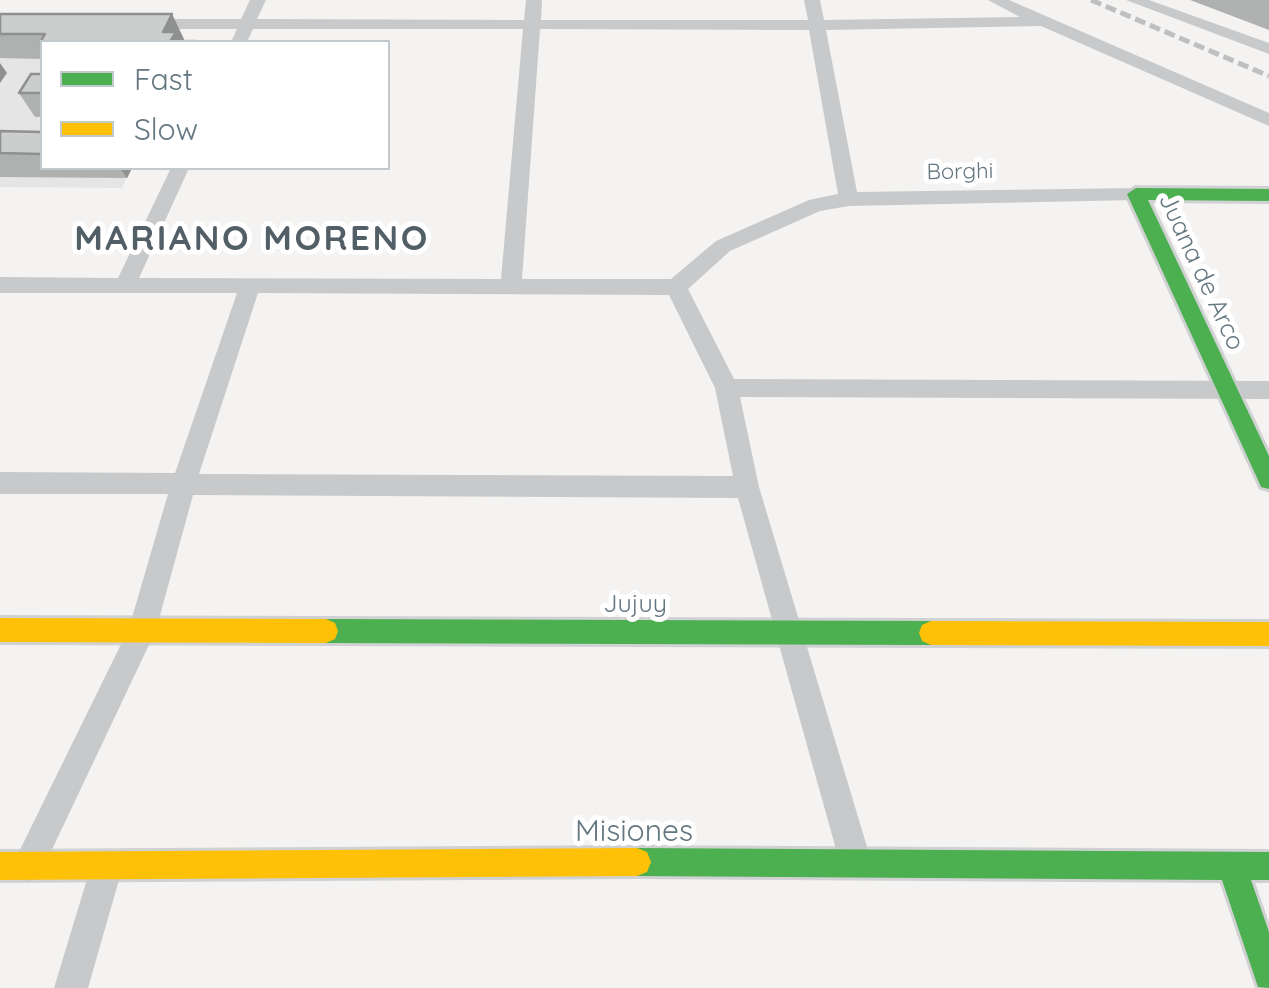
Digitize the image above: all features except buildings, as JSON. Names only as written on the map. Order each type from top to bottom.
[{"type":"street","points":[[240,40],[258,0]]},
{"type":"street","points":[[511,288],[534,0]]},
{"type":"street","points":[[812,0],[849,199]]},
{"type":"street","points":[[996,0],[1269,120]]},
{"type":"street","points":[[1134,0],[1269,49]]},
{"type":"street","points":[[133,24],[818,26],[1042,21]]},
{"type":"street","points":[[125,286],[179,170]]},
{"type":"street","name":"Juana de Arco","points":[[1136,194],[1269,480]]},
{"type":"street","name":"Borghi","points":[[676,287],[723,246],[816,205],[849,199],[1269,194]]},
{"type":"street","points":[[0,285],[676,287],[727,388],[747,487],[856,860]]},
{"type":"street","points":[[28,866],[142,630],[184,486],[250,288]]},
{"type":"street","points":[[727,388],[1269,390]]},
{"type":"street","points":[[0,483],[747,487]]},
{"type":"street","name":"Jujuy","points":[[0,630],[1269,634]]},
{"type":"street","name":"Misiones","points":[[0,866],[856,860],[1269,866]]},
{"type":"street","points":[[71,988],[107,866]]},
{"type":"street","points":[[1232,867],[1269,976]]},
{"type":"shaded area","points":[[0,38],[197,39],[40,40],[40,170],[131,170],[122,188],[0,187]]},
{"type":"railway","points":[[1091,0],[1269,76]]},
{"type":"traffic: fast","points":[[1269,195],[1136,194],[1269,480]]},
{"type":"traffic: fast","points":[[326,631],[931,633]]},
{"type":"traffic: fast","points":[[637,862],[1269,866]]},
{"type":"traffic: fast","points":[[1232,867],[1269,976]]},
{"type":"traffic: slow","points":[[0,630],[326,631]]},
{"type":"traffic: slow","points":[[931,633],[1269,634]]},
{"type":"traffic: slow","points":[[0,866],[637,862]]},
{"type":"district","name":"MARIANO MORENO","points":[[252,239]]}]
